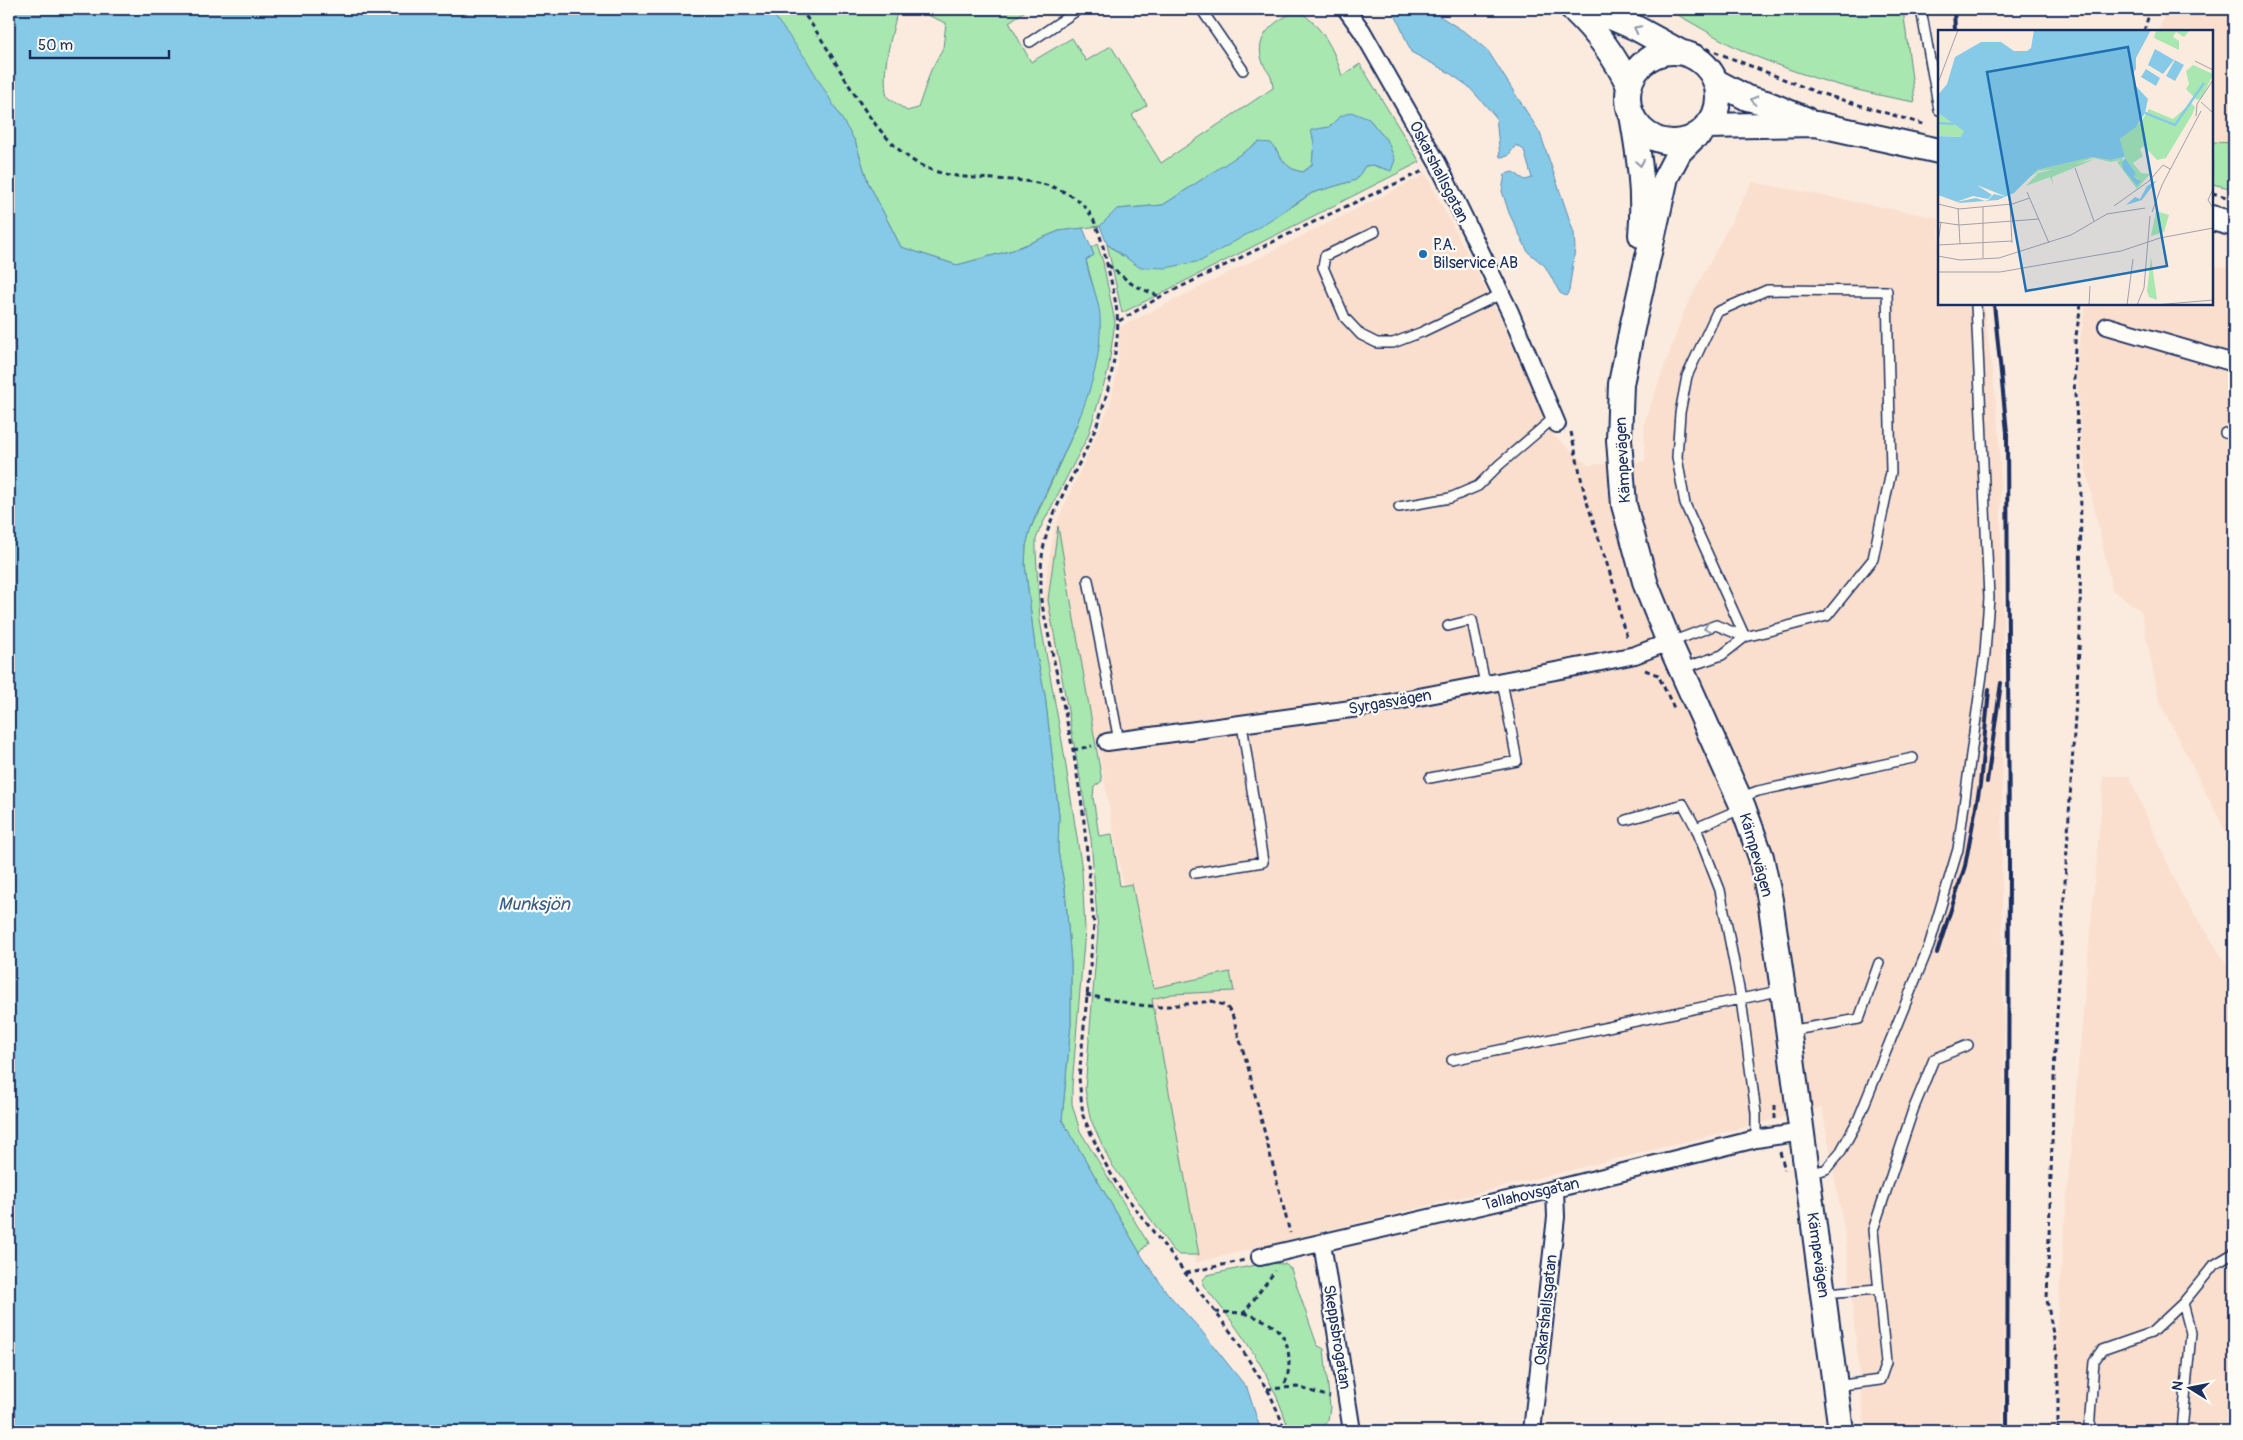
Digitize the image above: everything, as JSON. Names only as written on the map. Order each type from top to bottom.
[{"type":"main road","points":[[1573,9],[1603,41],[1621,69],[1629,86]]},
{"type":"main road","points":[[1592,9],[1685,46],[1710,71],[1715,81],[1716,107],[1700,131]]},
{"type":"main road","points":[[1685,46],[1654,56],[1642,63],[1634,74],[1629,86],[1628,101],[1632,115],[1640,127],[1652,136],[1666,141],[1681,141],[1700,131],[1816,124]]},
{"type":"main road","points":[[1715,81],[1747,98],[1766,103],[1816,124],[1933,150]]},
{"type":"main road","name":"Kämpevägen","points":[[1632,115],[1642,174],[1643,211],[1632,328]]},
{"type":"main road","name":"Kämpevägen","points":[[1700,131],[1679,152],[1666,177],[1632,328],[1621,384],[1619,440],[1624,505],[1646,585],[1669,642],[1741,802],[1760,857],[1770,900],[1783,990],[1841,1431]]},
{"type":"main road","points":[[2213,218],[2234,224]]},
{"type":"street","name":"Oskarshallsgatan","points":[[1346,9],[1362,31],[1438,164],[1501,294],[1556,420]]},
{"type":"street","points":[[2107,326],[2234,363]]},
{"type":"street","name":"Syrgasvägen","points":[[1113,742],[1366,707],[1634,655],[1669,642]]},
{"type":"street","name":"Tallahovsgatan","points":[[1260,1257],[1555,1189],[1756,1138],[1802,1132]]},
{"type":"street","name":"Oskarshallsgatan","points":[[1532,1431],[1556,1217],[1555,1189]]},
{"type":"street","name":"Skeppsbrogatan","points":[[1322,1243],[1352,1431]]},
{"type":"lane","points":[[1030,42],[1079,9]]},
{"type":"lane","points":[[1201,9],[1243,70]]},
{"type":"lane","points":[[1921,9],[1938,104]]},
{"type":"lane","points":[[1375,232],[1325,256],[1323,267],[1345,318],[1361,335],[1377,343],[1393,343],[1422,332],[1501,294]]},
{"type":"lane","points":[[1682,669],[1722,655],[1745,636],[1827,616],[1873,559],[1890,472],[1887,291],[1767,290],[1717,312],[1687,376],[1680,412],[1677,457],[1684,504],[1745,636]]},
{"type":"lane","points":[[1808,1175],[1826,1169],[1841,1151],[1858,1120],[1929,946],[1958,850],[1985,653],[1989,598],[1976,305]]},
{"type":"lane","points":[[1399,507],[1450,498],[1478,486],[1499,465],[1556,420]]},
{"type":"lane","points":[[1088,580],[1113,742]]},
{"type":"lane","points":[[1448,626],[1472,620],[1485,684]]},
{"type":"lane","points":[[1669,642],[1716,625],[1745,636]]},
{"type":"lane","points":[[1430,778],[1517,761],[1502,681]]},
{"type":"lane","points":[[1196,874],[1263,862],[1242,724]]},
{"type":"lane","points":[[1696,828],[1758,791],[1913,758]]},
{"type":"lane","points":[[1626,820],[1683,804],[1696,828],[1720,890],[1742,999],[1756,1113],[1756,1138]]},
{"type":"lane","points":[[1788,1031],[1859,1019],[1880,963]]},
{"type":"lane","points":[[1452,1060],[1783,990]]},
{"type":"lane","points":[[1835,1386],[1880,1380],[1886,1363],[1873,1230],[1913,1110],[1934,1059],[1968,1045]]},
{"type":"lane","points":[[2088,1431],[2094,1361],[2102,1350],[2151,1333],[2183,1304],[2214,1265],[2234,1253]]},
{"type":"lane","points":[[1823,1294],[1879,1288]]},
{"type":"lane","points":[[2182,1431],[2191,1333],[2183,1304]]},
{"type":"path","points":[[800,9],[817,30],[878,128],[910,158],[924,167],[948,175],[971,179],[1026,182],[1054,188],[1074,198],[1085,207],[1104,250]]},
{"type":"path","points":[[2144,30],[2149,9]]},
{"type":"path","points":[[1685,46],[1816,92],[1925,124]]},
{"type":"path","points":[[1119,321],[1160,297],[1330,214],[1438,164]]},
{"type":"path","points":[[2213,193],[2234,199]]},
{"type":"path","points":[[1108,265],[1132,284],[1160,297]]},
{"type":"path","points":[[2058,1431],[2058,1362],[2047,1300],[2054,1048],[2080,633],[2082,471],[2074,382],[2075,342],[2081,305]]},
{"type":"path","points":[[1244,1313],[1268,1282],[1289,1250],[1248,1067],[1232,1014],[1226,1006],[1212,1000],[1160,1007],[1086,995],[1079,1078],[1083,1116],[1102,1158],[1118,1186],[1216,1312],[1267,1389],[1286,1431]]},
{"type":"path","points":[[1186,1273],[1260,1257]]},
{"type":"path","points":[[1216,1312],[1244,1313],[1269,1322],[1283,1334],[1288,1344],[1289,1368],[1283,1387]]},
{"type":"path","points":[[1267,1389],[1283,1387],[1308,1390],[1348,1402]]},
{"type":"shaded area","points":[[2166,9],[2234,9],[2234,143],[2213,142],[2213,30],[2159,30]]},
{"type":"shaded area","points":[[1426,174],[1499,315],[1553,435],[1588,465],[1645,461],[1644,423],[1685,309],[1752,182],[1938,218],[1938,305],[1984,305],[1999,427],[2003,601],[2002,880],[2005,1160],[2003,1431],[1865,1431],[1845,1235],[1822,1108],[1195,1263],[1151,1041],[1097,740],[1076,744],[1044,598],[1055,526],[1110,405],[1118,364],[1120,327]]},
{"type":"shaded area","points":[[2213,265],[2234,268],[2234,848],[2159,701],[2141,611],[2112,590],[2082,451],[2076,362],[2086,305],[2213,305]]},
{"type":"shaded area","points":[[2104,776],[2129,776],[2182,895],[2234,975],[2234,1431],[2062,1431],[2055,1344]]},
{"type":"green space","points":[[769,9],[1028,9],[1009,22],[1031,62],[1072,38],[1086,61],[1111,46],[1147,105],[1132,115],[1161,163],[1273,88],[1271,76],[1263,63],[1260,53],[1261,44],[1275,23],[1299,11],[1314,23],[1326,39],[1342,76],[1360,64],[1420,162],[1122,313],[1107,244],[1122,256],[1293,206],[1312,193],[1356,180],[1365,166],[1373,165],[1380,168],[1388,142],[1369,119],[1339,117],[1329,127],[1312,131],[1314,143],[1312,165],[1303,172],[1286,165],[1276,149],[1221,167],[1163,205],[1117,209],[1100,226],[1059,231],[1013,250],[957,265],[901,247],[868,182],[855,141]],"holes":[[[897,12],[925,14],[946,23],[943,48],[931,70],[918,108],[907,111],[887,97],[885,86],[886,65]]]},
{"type":"green space","points":[[1677,9],[1903,9],[1915,102],[1835,84],[1776,65],[1716,37],[1676,14]]},
{"type":"green space","points":[[2213,142],[2234,143],[2234,189],[2213,184]]},
{"type":"green space","points":[[1097,244],[1103,262],[1115,322],[1108,371],[1088,436],[1040,529],[1036,539],[1036,551],[1040,620],[1063,747],[1082,870],[1085,930],[1072,1104],[1080,1131],[1148,1243],[1140,1253],[1062,1120],[1071,1024],[1071,963],[1065,889],[1058,851],[1059,815],[1045,695],[1035,647],[1025,564],[1026,546],[1030,530],[1077,425],[1096,362],[1097,301],[1086,260],[1094,255],[1091,248]]},
{"type":"green space","points":[[1058,526],[1102,781],[1094,787],[1093,797],[1099,836],[1112,834],[1120,886],[1132,884],[1153,988],[1230,972],[1234,991],[1172,994],[1152,999],[1199,1255],[1179,1255],[1172,1249],[1110,1162],[1090,1118],[1085,1089],[1098,931],[1091,839],[1048,600]]},
{"type":"green space","points":[[1265,1263],[1285,1264],[1291,1269],[1317,1345],[1324,1349],[1330,1407],[1328,1420],[1319,1431],[1289,1431],[1265,1372],[1230,1318],[1203,1285],[1203,1280],[1207,1275]]},
{"type":"water","name":"Munksjön","points":[[9,9],[286,9],[364,14],[369,9],[769,9],[806,59],[855,141],[868,182],[901,247],[957,265],[1013,250],[1059,231],[1083,228],[1094,255],[1086,260],[1100,315],[1095,371],[1076,426],[1030,530],[1026,546],[1025,564],[1035,647],[1045,695],[1059,815],[1058,851],[1065,889],[1071,963],[1071,1024],[1062,1120],[1143,1258],[1168,1294],[1200,1329],[1247,1388],[1261,1431],[9,1431]]},
{"type":"water","points":[[1393,9],[1433,9],[1438,15],[1468,34],[1488,51],[1540,133],[1574,233],[1575,249],[1569,291],[1566,296],[1560,293],[1545,266],[1528,252],[1509,213],[1502,191],[1505,174],[1513,172],[1525,180],[1532,178],[1524,150],[1516,145],[1508,156],[1500,157],[1496,117],[1468,86],[1448,72],[1411,52]]},
{"type":"water","points":[[1351,112],[1369,119],[1388,142],[1395,160],[1391,171],[1373,165],[1365,166],[1356,180],[1312,193],[1201,261],[1166,268],[1139,267],[1107,244],[1100,226],[1117,209],[1163,205],[1259,142],[1271,143],[1288,165],[1297,171],[1303,172],[1312,165],[1314,143],[1311,130],[1329,127],[1339,117]]},
{"type":"railway","points":[[1954,9],[1955,30]]},
{"type":"railway","points":[[1994,305],[2007,432],[2009,869],[2007,1431]]},
{"type":"railway","points":[[1987,782],[2001,683]]},
{"type":"railway","points":[[1937,953],[1965,866],[1980,785],[1989,690]]},
{"type":"place","name":"P.A. Bilservice AB","points":[[1423,254]]}]
